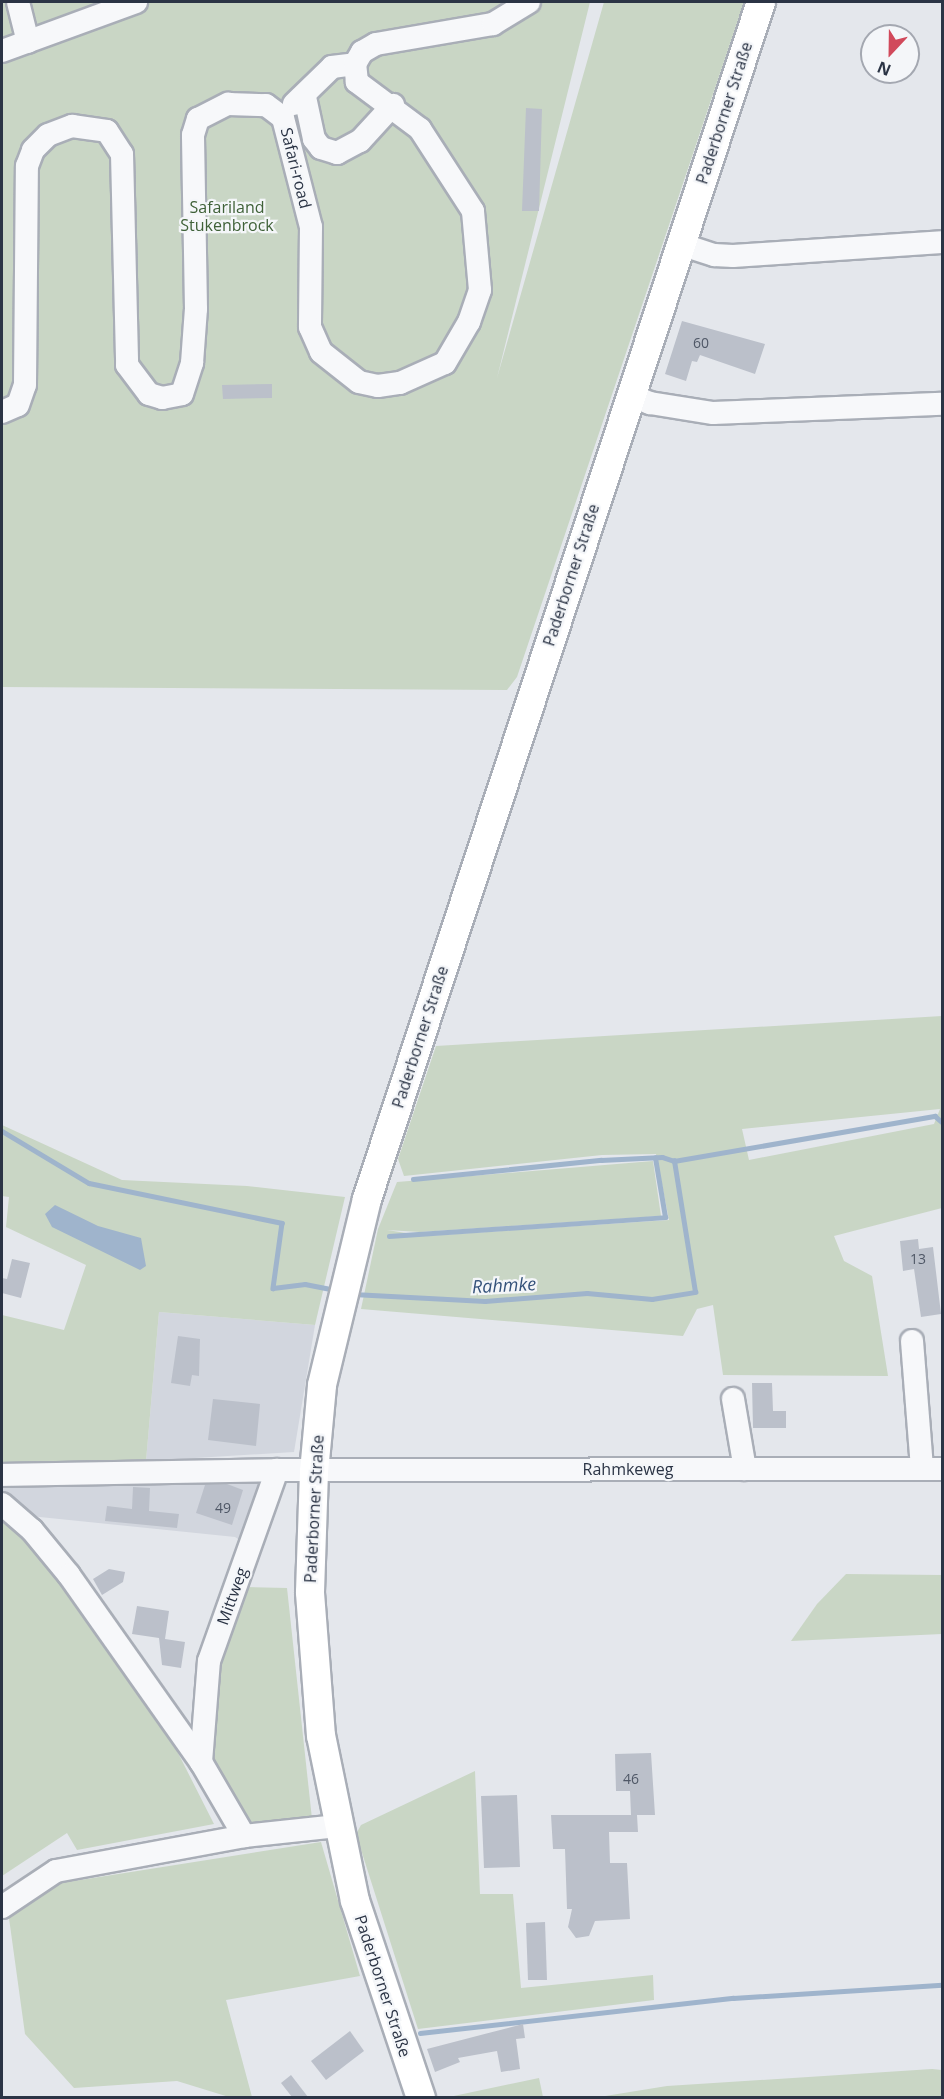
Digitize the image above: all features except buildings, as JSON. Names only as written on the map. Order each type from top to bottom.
[{"type":"main road","name":"Paderborner Straße","points":[[420,2097],[356,1901],[337,1826],[321,1736],[311,1636],[314,1472],[322,1385],[343,1292],[371,1188],[761,2]]},
{"type":"street","points":[[18,2],[28,42]]},
{"type":"street","points":[[2,51],[136,2]]},
{"type":"street","points":[[276,111],[305,97],[332,67],[355,64],[362,52],[376,44],[493,24],[530,2]]},
{"type":"street","name":"Safari-road","points":[[2,412],[18,405],[25,385],[25,182],[33,150],[48,135],[72,126],[107,131],[122,154],[127,365],[149,394],[162,398],[182,394],[192,363],[196,309],[192,153],[198,119],[228,104],[250,102],[276,111],[283,118],[311,227],[310,327],[321,352],[336,368],[359,382],[378,386],[400,383],[445,363],[469,322],[480,290],[473,212],[433,146],[393,105],[357,82],[355,64]]},
{"type":"street","points":[[305,97],[314,138],[321,148],[337,153],[360,141],[393,105]]},
{"type":"street","points":[[680,244],[714,255],[733,255],[942,242]]},
{"type":"street","points":[[630,395],[650,403],[713,413],[942,404]]},
{"type":"street","points":[[912,1341],[932,1469]]},
{"type":"street","points":[[733,1399],[745,1469]]},
{"type":"street","name":"Rahmkeweg","points":[[314,1472],[932,1469]]},
{"type":"street","points":[[2,1475],[277,1470],[314,1472]]},
{"type":"street","name":"Mittweg","points":[[201,1762],[209,1661],[277,1470]]},
{"type":"street","points":[[2,1504],[55,1555],[201,1762],[244,1836]]},
{"type":"street","points":[[2,1907],[56,1871],[244,1836],[337,1826]]},
{"type":"shaded area","points":[[159,1312],[315,1325],[294,1452],[146,1461]]},
{"type":"shaded area","points":[[263,1476],[241,1541],[235,1537],[30,1516],[2,1493],[2,1486]]},
{"type":"green space","name":"Safariland Stukenbrock","points":[[2,2],[590,2],[497,378],[604,2],[744,2],[517,677],[507,690],[2,687]]},
{"type":"green space","points":[[942,1016],[942,1208],[834,1236],[844,1261],[872,1276],[888,1376],[723,1375],[713,1305],[697,1309],[683,1336],[361,1309],[378,1229],[397,1182],[653,1161],[661,1216],[420,1232],[387,1230],[425,1236],[669,1220],[656,1154],[602,1155],[404,1176],[398,1159],[436,1046]],"holes":[[[940,1109],[934,1124],[749,1160],[742,1129]]]},
{"type":"green space","points":[[2,1125],[122,1180],[247,1186],[345,1197],[315,1325],[159,1312],[146,1461],[2,1467],[2,1315],[64,1330],[86,1265],[6,1227],[9,1197],[2,1196]]},
{"type":"green space","points":[[2,1516],[50,1563],[175,1747],[214,1824],[77,1850],[67,1833],[2,1876]]},
{"type":"green space","points":[[846,1574],[942,1575],[942,1634],[791,1641],[817,1604]]},
{"type":"green space","points":[[243,1587],[287,1588],[312,1819],[253,1827],[241,1820],[213,1758],[211,1693]]},
{"type":"green space","points":[[475,1771],[480,1894],[513,1894],[521,1988],[653,1975],[654,2000],[418,2029],[356,1834],[361,1825]]},
{"type":"green space","points":[[321,1842],[360,1976],[226,2000],[252,2097],[229,2097],[177,2081],[74,2088],[25,2034],[8,1911],[55,1884]]},
{"type":"green space","points":[[942,2070],[942,2097],[599,2097],[667,2086]]},
{"type":"green space","points":[[539,2078],[543,2097],[449,2097]]},
{"type":"water","points":[[55,1205],[98,1226],[141,1238],[146,1266],[140,1270],[52,1227],[45,1214]]},
{"type":"waterway","name":"Rahmke","points":[[353,1294],[485,1301],[587,1293],[652,1299],[695,1292],[674,1161],[935,1116],[942,1122]]},
{"type":"waterway","name":"Rahmke","points":[[2,1131],[89,1183],[282,1223],[273,1288],[305,1284],[336,1290]]},
{"type":"waterway","points":[[413,1179],[601,1160],[662,1157],[674,1161]]},
{"type":"waterway","name":"Rahmke","points":[[389,1236],[665,1217],[655,1158]]},
{"type":"waterway","points":[[420,2033],[733,1998],[942,1985]]}]
